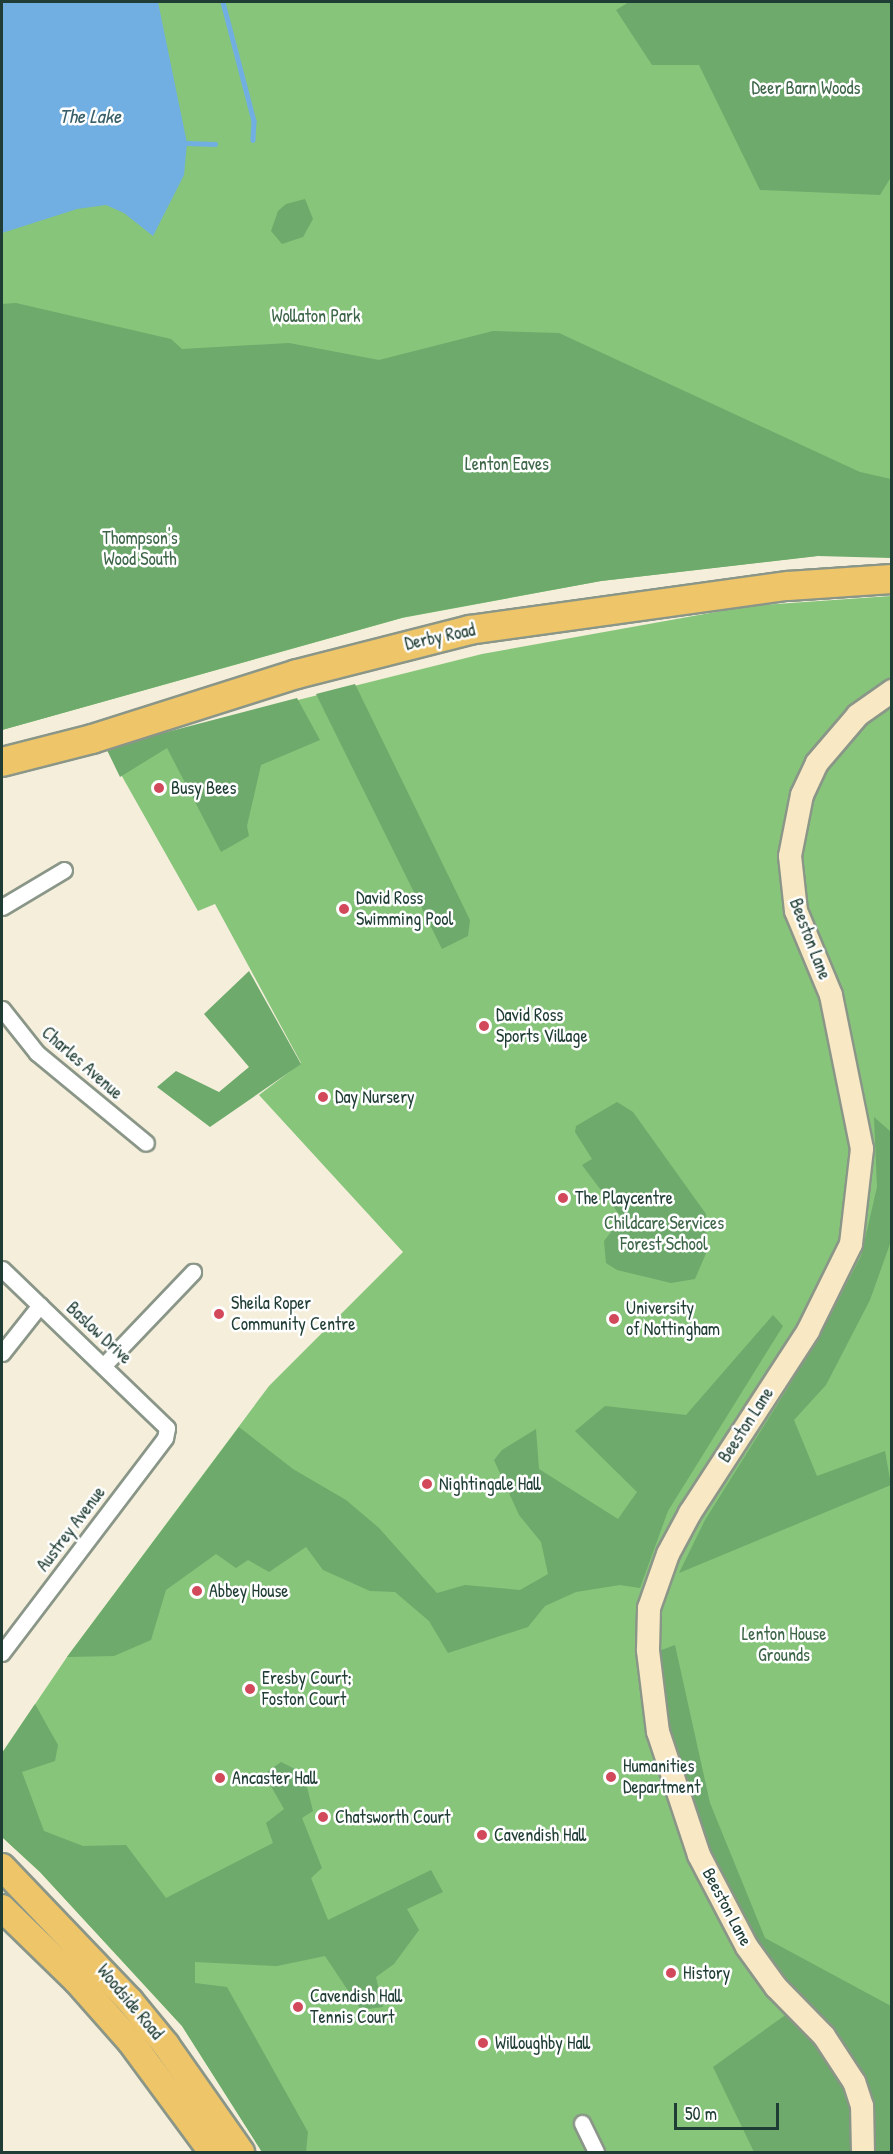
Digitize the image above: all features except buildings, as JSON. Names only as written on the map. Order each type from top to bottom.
[{"type":"highway","name":"Derby Road","points":[[2,762],[93,740],[307,671],[470,630],[788,586],[891,579]]},
{"type":"main road","name":"Woodside Road","points":[[2,1867],[130,2001],[166,2045],[241,2152]]},
{"type":"main road","name":"Woodside Road","points":[[2,1908],[77,1981],[131,2042],[212,2152]]},
{"type":"street","name":"Beeston Lane","points":[[863,2152],[862,2106],[854,2082],[824,2036],[776,1987],[747,1947],[699,1855],[658,1731],[648,1650],[649,1608],[668,1554],[690,1513],[808,1331],[851,1244],[862,1149],[831,995],[796,911],[790,856],[802,795],[817,763],[858,715],[891,691]]},
{"type":"street","points":[[2,907],[64,870]]},
{"type":"street","name":"Charles Avenue","points":[[2,1009],[37,1053],[146,1143]]},
{"type":"street","name":"Charles Avenue","points":[[106,1131],[115,1118]]},
{"type":"street","name":"Baslow Drive","points":[[2,1269],[167,1428]]},
{"type":"street","points":[[104,1365],[181,1280],[193,1272]]},
{"type":"street","points":[[2,1353],[40,1305]]},
{"type":"street","name":"Austrey Avenue","points":[[2,1653],[165,1438],[167,1428]]},
{"type":"street","points":[[582,2123],[596,2152]]},
{"type":"green space","name":"Wollaton Park","points":[[2,2],[891,2],[891,557],[825,555],[601,581],[402,618],[2,730]]},
{"type":"green space","name":"Deer Barn Woods","points":[[629,2],[891,2],[891,177],[880,195],[760,190],[699,65],[652,65],[616,10]]},
{"type":"green space","points":[[305,199],[313,219],[303,237],[282,244],[271,231],[278,211],[286,204]]},
{"type":"green space","points":[[16,303],[171,339],[182,349],[289,343],[379,360],[493,331],[559,333],[860,472],[891,479],[891,558],[818,556],[601,581],[405,617],[2,730],[2,304]]},
{"type":"green space","name":"University of Nottingham","points":[[891,596],[891,2152],[262,2152],[182,2026],[40,1872],[2,1837],[2,1753],[67,1657],[269,1386],[403,1252],[259,1095],[301,1063],[215,904],[198,911],[106,748],[482,654],[749,606]]},
{"type":"green space","points":[[355,684],[470,920],[468,936],[442,949],[316,694]]},
{"type":"green space","points":[[297,698],[320,740],[261,765],[247,826],[249,836],[221,852],[167,748],[120,777],[106,748]]},
{"type":"green space","points":[[249,971],[301,1064],[210,1127],[157,1087],[176,1071],[219,1092],[249,1067],[204,1014]]},
{"type":"green space","name":"Childcare Services Forest School","points":[[617,1102],[633,1112],[706,1214],[707,1251],[695,1279],[671,1283],[617,1270],[606,1263],[604,1241],[622,1218],[582,1165],[592,1159],[575,1132],[576,1126]]},
{"type":"green space","points":[[874,1117],[891,1132],[891,1241],[870,1300],[826,1385],[794,1420],[817,1476],[885,1451],[891,1485],[679,1573],[705,1520],[817,1341],[861,1256],[877,1187]]},
{"type":"green space","points":[[773,1315],[783,1326],[668,1511],[640,1588],[620,1585],[576,1592],[545,1606],[528,1627],[448,1653],[429,1621],[395,1592],[370,1591],[323,1570],[306,1547],[269,1572],[248,1560],[236,1568],[216,1554],[166,1590],[151,1640],[114,1656],[67,1657],[239,1427],[293,1469],[346,1500],[379,1528],[437,1593],[465,1585],[520,1590],[548,1574],[541,1542],[519,1515],[494,1460],[502,1450],[536,1429],[539,1469],[618,1519],[637,1492],[575,1431],[605,1406],[686,1415]]},
{"type":"green space","points":[[675,1645],[710,1803],[765,1938],[891,2006],[891,2152],[754,2152],[713,2067],[805,2001],[753,1941],[725,1900],[665,1719],[656,1652]]},
{"type":"green space","points":[[35,1704],[58,1745],[55,1761],[22,1772],[44,1831],[83,1846],[126,1845],[166,1898],[273,1843],[266,1823],[284,1809],[264,1774],[281,1762],[295,1769],[307,1787],[313,1811],[302,1818],[322,1868],[311,1878],[328,1920],[431,1870],[443,1892],[407,1909],[419,1930],[394,1964],[376,1977],[383,2007],[361,2010],[325,1956],[277,1966],[195,1962],[195,1983],[227,1987],[308,2132],[306,2152],[262,2152],[182,2026],[40,1872],[2,1837],[2,1753]]},
{"type":"water","name":"The Lake","points":[[2,2],[158,2],[187,143],[184,175],[153,236],[124,213],[106,205],[77,209],[2,233]]},
{"type":"waterway","points":[[223,2],[254,121],[253,140]]},
{"type":"waterway","points":[[187,143],[215,144]]},
{"type":"place","name":"Busy Bees","points":[[159,788]]},
{"type":"place","name":"David Ross Swimming Pool","points":[[344,909]]},
{"type":"place","name":"David Ross Sports Village","points":[[484,1026]]},
{"type":"place","name":"Day Nursery","points":[[323,1097]]},
{"type":"place","name":"The Playcentre","points":[[563,1198]]},
{"type":"place","name":"Sheila Roper Community Centre","points":[[219,1314]]},
{"type":"place","name":"University of Nottingham","points":[[614,1319]]},
{"type":"place","name":"Nightingale Hall","points":[[427,1484]]},
{"type":"place","name":"Abbey House","points":[[197,1591]]},
{"type":"place","name":"Eresby Court; Foston Court","points":[[250,1689]]},
{"type":"place","name":"Humanities Department","points":[[611,1777]]},
{"type":"place","name":"Ancaster Hall","points":[[220,1778]]},
{"type":"place","name":"Chatsworth Court","points":[[323,1817]]},
{"type":"place","name":"Cavendish Hall","points":[[482,1835]]},
{"type":"place","name":"History","points":[[671,1973]]},
{"type":"place","name":"Cavendish Hall Tennis Court","points":[[298,2007]]},
{"type":"place","name":"Willoughby Hall","points":[[483,2043]]},
{"type":"park label","name":"Lenton Eaves","points":[[507,464]]},
{"type":"park label","name":"Thompson's Wood South","points":[[140,549]]},
{"type":"park label","name":"Lenton House Grounds","points":[[784,1645]]}]
